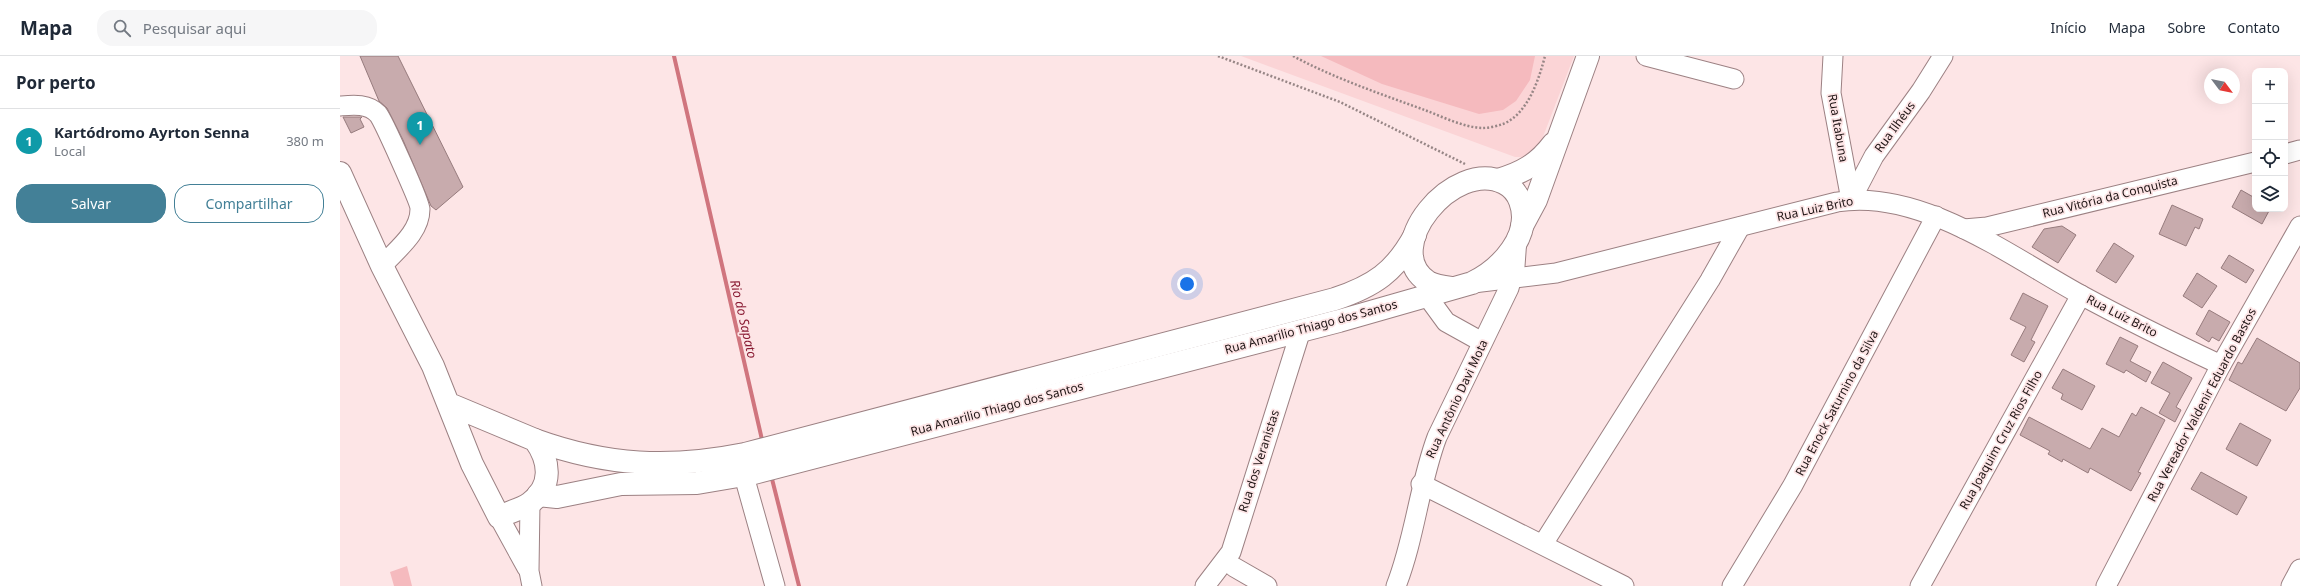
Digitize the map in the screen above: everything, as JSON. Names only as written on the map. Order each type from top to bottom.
[{"type":"main road","points":[[1558,137],[1548,152],[1528,169],[1498,180],[1479,180],[1452,189],[1432,205],[1422,217],[1415,234],[1415,267],[1421,276],[1429,282],[1452,288],[1472,283],[1482,278],[1501,264],[1536,200],[1588,56]]},
{"type":"main road","points":[[340,173],[382,266],[433,366],[472,464],[499,517],[534,499],[545,484],[548,475],[547,464],[535,440]]},
{"type":"main road","points":[[1498,180],[1513,190],[1518,198],[1523,216],[1519,232]]},
{"type":"main road","name":"Rua Amarilio Thiago dos Santos","points":[[534,499],[557,497],[620,484],[697,484],[747,475],[784,454],[1335,299],[1369,286],[1383,277],[1399,260],[1415,234]]},
{"type":"main road","points":[[1399,260],[1414,286],[1427,296]]},
{"type":"main road","name":"Rua Amarilio Thiago dos Santos","points":[[449,404],[567,452],[620,462],[695,462],[745,454],[784,454],[1301,330],[1452,288]]},
{"type":"street","points":[[1646,56],[1734,79]]},
{"type":"street","name":"Rua Itabuna","points":[[1833,56],[1831,93],[1851,200]]},
{"type":"street","name":"Rua Ilhéus","points":[[1851,200],[1874,156],[1921,91],[1943,56]]},
{"type":"street","points":[[340,106],[360,105],[377,113],[398,156],[420,208],[415,231],[382,266]]},
{"type":"street","points":[[2288,153],[2300,150]]},
{"type":"street","name":"Rua Vitória da Conquista","points":[[1964,229],[1987,227],[2252,163]]},
{"type":"street","name":"Rua Luiz Brito","points":[[1472,283],[1512,277],[1556,273],[1851,200],[1891,202],[1936,216],[1964,229],[2081,295],[2221,365]]},
{"type":"street","name":"Rua Enock Saturnino da Silva","points":[[1732,586],[1793,485],[1936,216]]},
{"type":"street","name":"Rua Vereador Valdenir Eduardo Bastos","points":[[2106,586],[2221,365],[2300,226]]},
{"type":"street","points":[[1543,544],[1710,280],[1740,227]]},
{"type":"street","name":"Rua Antônio Davi Mota","points":[[1396,586],[1407,552],[1421,484],[1437,436],[1512,277],[1519,232]]},
{"type":"street","name":"Rua Joaquim Cruz Rios Filho","points":[[1920,586],[2081,295]]},
{"type":"street","points":[[1427,296],[1446,322],[1482,342]]},
{"type":"street","name":"Rua dos Veranistas","points":[[1205,586],[1231,552],[1301,330]]},
{"type":"street","points":[[747,475],[775,586]]},
{"type":"street","points":[[1421,484],[1624,586]]},
{"type":"street","points":[[531,578],[534,499]]},
{"type":"street","points":[[499,517],[531,578]]},
{"type":"street","points":[[1234,567],[1267,586]]},
{"type":"street","points":[[2291,586],[2300,569]]},
{"type":"path","points":[[1218,56],[1340,102],[1467,165]]},
{"type":"path","points":[[1293,56],[1331,75],[1455,122],[1483,128],[1504,123],[1515,116],[1525,104],[1532,91],[1540,74],[1544,56]]},
{"type":"shaded area","points":[[1241,56],[1574,56],[1541,142],[1531,152],[1523,157],[1515,157]]},
{"type":"shaded area","points":[[1321,56],[1535,56],[1530,80],[1516,101],[1503,110],[1479,114],[1382,84]]},
{"type":"shaded area","points":[[407,566],[412,586],[394,586],[390,572]]},
{"type":"building","points":[[360,56],[398,56],[463,187],[436,210],[431,206],[403,140],[387,108],[379,101]]},
{"type":"building","points":[[343,117],[362,117],[360,119],[364,127],[351,133]]},
{"type":"building","points":[[2241,190],[2252,196],[2252,212],[2268,212],[2262,224],[2232,207]]},
{"type":"building","points":[[2172,205],[2203,219],[2199,229],[2195,227],[2186,246],[2159,234]]},
{"type":"building","points":[[2062,226],[2076,235],[2058,263],[2032,247],[2044,229]]},
{"type":"building","points":[[2114,243],[2134,256],[2116,283],[2096,271]]},
{"type":"building","points":[[2229,255],[2254,270],[2246,283],[2221,268]]},
{"type":"building","points":[[2197,273],[2217,286],[2202,308],[2183,296]]},
{"type":"building","points":[[2023,293],[2048,306],[2031,340],[2035,342],[2024,362],[2011,355],[2026,327],[2010,319]]},
{"type":"building","points":[[2209,310],[2230,322],[2219,341],[2212,337],[2209,342],[2196,334]]},
{"type":"building","points":[[2120,337],[2138,346],[2130,361],[2151,372],[2146,382],[2126,370],[2124,373],[2106,364]]},
{"type":"building","points":[[2257,338],[2300,363],[2300,388],[2286,411],[2229,380],[2238,362],[2242,364]]},
{"type":"building","points":[[2163,362],[2192,378],[2176,407],[2181,410],[2175,422],[2159,413],[2170,393],[2151,383]]},
{"type":"building","points":[[2063,369],[2095,386],[2082,410],[2061,399],[2063,394],[2052,388]]},
{"type":"building","points":[[2141,407],[2165,420],[2138,472],[2141,473],[2131,491],[2090,468],[2088,473],[2063,459],[2062,462],[2048,454],[2050,451],[2020,435],[2029,417],[2090,449],[2102,428],[2119,437],[2132,413],[2136,416]]},
{"type":"building","points":[[2240,423],[2271,440],[2257,466],[2226,449]]},
{"type":"building","points":[[2201,472],[2247,497],[2237,515],[2191,489]]},
{"type":"waterway","name":"Rio do Sapato","points":[[674,56],[763,444]]},
{"type":"waterway","name":"Rio do Sapato","points":[[771,475],[799,586]]},
{"type":"place","name":"Kartódromo Ayrton Senna","points":[[420,145]]}]
